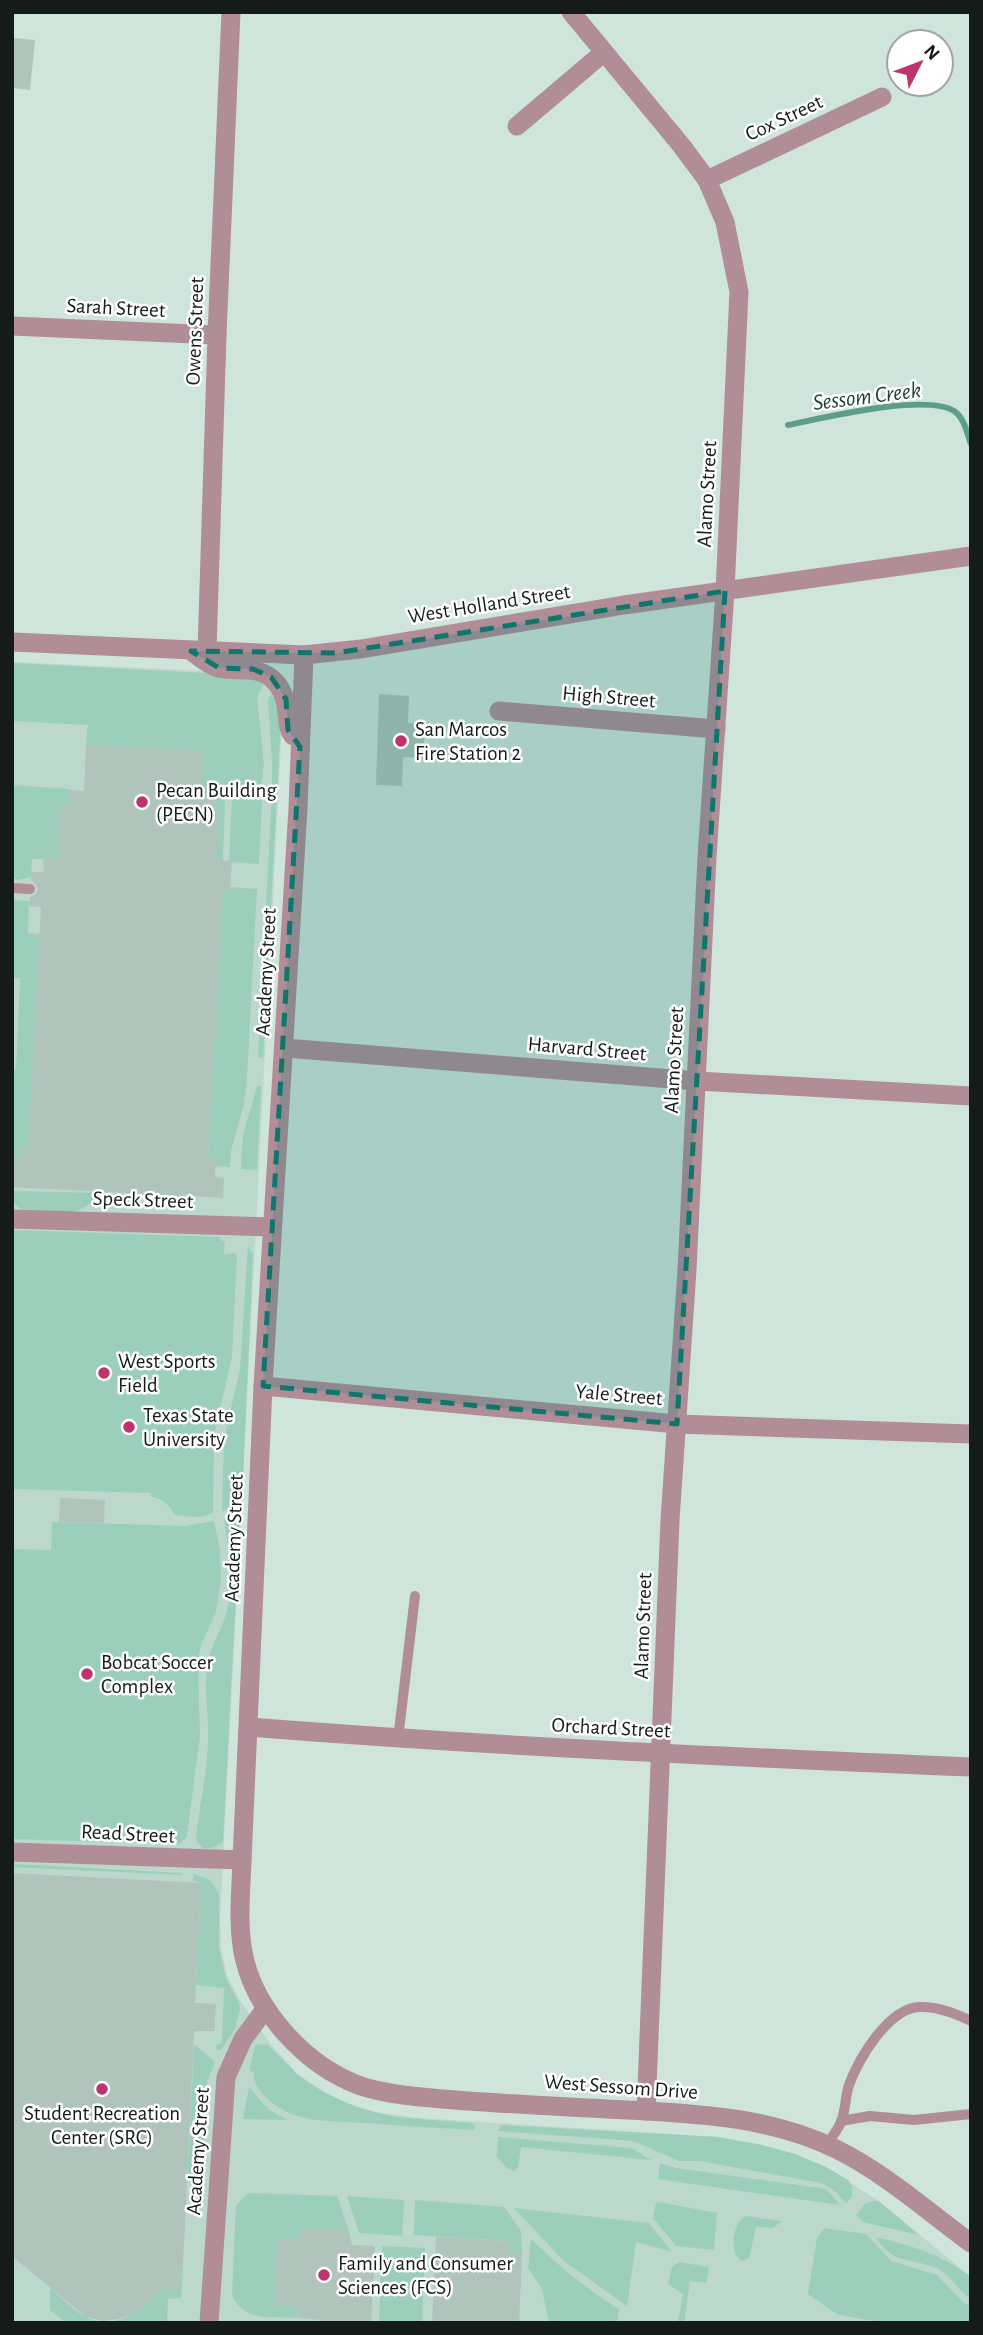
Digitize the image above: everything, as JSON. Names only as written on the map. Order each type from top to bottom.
[{"type":"street","name":"Owens Street","points":[[199,651],[217,335],[231,12]]},
{"type":"street","name":"Alamo Street","points":[[571,12],[688,153],[707,180],[725,222],[739,292],[725,592],[707,857],[697,1081],[667,1589],[646,2111]]},
{"type":"street","points":[[517,126],[603,53]]},
{"type":"street","name":"Cox Street","points":[[707,180],[882,97]]},
{"type":"street","name":"Sarah Street","points":[[12,326],[217,335]]},
{"type":"street","name":"West Holland Street","points":[[12,642],[304,655],[362,649],[624,605],[971,556]]},
{"type":"street","points":[[199,651],[206,663],[219,668],[253,669],[271,677],[286,699],[288,730],[300,747]]},
{"type":"street","name":"Academy Street","points":[[209,2323],[226,2077],[243,2039],[266,2008],[250,1977],[240,1925],[263,1386],[285,1048],[304,655]]},
{"type":"street","name":"High Street","points":[[499,711],[716,729]]},
{"type":"street","name":"Harvard Street","points":[[285,1048],[697,1081],[971,1096]]},
{"type":"street","name":"Speck Street","points":[[12,1219],[272,1227]]},
{"type":"street","name":"Yale Street","points":[[263,1386],[677,1424],[971,1434]]},
{"type":"street","name":"Orchard Street","points":[[249,1727],[398,1739],[662,1754],[971,1767]]},
{"type":"street","name":"Read Street","points":[[12,1852],[242,1860]]},
{"type":"street","name":"West Sessom Drive","points":[[266,2008],[312,2058],[335,2074],[372,2089],[445,2100],[646,2111],[747,2120],[801,2134],[854,2159],[908,2194],[971,2243]]},
{"type":"lane","points":[[12,888],[30,889]]},
{"type":"lane","points":[[398,1739],[415,1596]]},
{"type":"lane","points":[[827,2145],[841,2121],[849,2084],[871,2042],[905,2011],[919,2007],[949,2011],[971,2021]]},
{"type":"lane","points":[[841,2121],[870,2116],[914,2120],[971,2114]]},
{"type":"highlighted area","points":[[725,591],[677,1424],[263,1386],[300,747],[288,730],[286,699],[271,677],[253,669],[219,668],[191,651],[336,653]]},
{"type":"shaded area","name":"Texas State University","points":[[12,662],[247,673],[272,687],[282,723],[220,1917],[221,1949],[227,1976],[239,1999],[269,2042],[297,2074],[337,2099],[373,2112],[419,2118],[718,2137],[795,2154],[826,2167],[880,2202],[971,2277],[971,2323],[12,2323]]},
{"type":"green space","points":[[12,663],[246,675],[264,683],[257,697],[264,763],[261,789],[215,789],[215,786],[208,785],[200,790],[202,751],[86,745],[88,725],[12,721]]},
{"type":"green space","points":[[272,692],[276,696],[281,720],[263,1058],[258,1057],[272,790],[268,700]]},
{"type":"green space","points":[[12,785],[70,789],[69,807],[214,813],[215,796],[225,796],[223,861],[32,859],[31,877],[18,880],[12,878]]},
{"type":"green space","points":[[232,798],[262,799],[259,864],[229,862]]},
{"type":"green space","points":[[231,887],[257,889],[247,1078],[230,1167],[215,1166],[216,1158],[208,1158],[222,892],[230,892]]},
{"type":"green space","points":[[14,900],[29,901],[28,933],[40,934],[28,1148],[22,1148],[22,1161],[12,1160],[12,1070],[16,1069],[20,978],[12,978]]},
{"type":"green space","points":[[257,1086],[261,1086],[257,1170],[241,1169],[243,1135]]},
{"type":"green space","points":[[12,1191],[102,1193],[87,1206],[70,1213],[41,1215],[23,1210],[12,1202]]},
{"type":"green space","name":"West Sports Field","points":[[12,1230],[219,1237],[225,1243],[224,1254],[237,1255],[232,1356],[214,1436],[213,1512],[200,1517],[175,1515],[165,1503],[150,1496],[152,1493],[12,1489]]},
{"type":"green space","points":[[248,1246],[253,1254],[242,1501],[241,1508],[222,1511],[224,1439],[240,1369]]},
{"type":"green space","points":[[240,1518],[223,1842],[202,1848],[196,1839],[207,1755],[207,1667],[229,1600],[230,1566],[224,1520]]},
{"type":"green space","points":[[214,1521],[220,1550],[221,1580],[216,1612],[201,1645],[198,1659],[200,1735],[187,1837],[179,1844],[12,1839],[12,1549],[51,1550],[52,1522],[186,1526]]},
{"type":"green space","points":[[12,1864],[181,1873],[182,1875],[12,1867]]},
{"type":"green space","points":[[194,1874],[210,1880],[219,1894],[219,1948],[226,1978],[239,2002],[235,2029],[221,2050],[217,2050],[216,2045],[222,2043],[224,1988],[196,1985],[201,1883],[193,1880]]},
{"type":"green space","points":[[194,2044],[215,2062],[207,2082],[204,2128],[190,2127]]},
{"type":"green space","points":[[268,2045],[299,2076],[321,2091],[356,2107],[395,2117],[470,2123],[475,2130],[325,2121],[294,2115],[270,2101],[254,2080],[254,2072],[249,2071],[255,2046]]},
{"type":"green space","points":[[249,2087],[269,2110],[288,2120],[243,2119]]},
{"type":"green space","points":[[501,2125],[718,2137],[762,2145],[795,2154],[826,2167],[848,2180],[852,2186],[852,2197],[846,2203],[835,2191],[821,2183],[700,2161],[679,2161],[633,2141],[498,2131]]},
{"type":"green space","points":[[190,2133],[204,2134],[202,2162],[192,2182],[187,2181]]},
{"type":"green space","points":[[498,2137],[631,2148],[651,2160],[521,2147],[518,2168],[514,2171],[507,2168],[497,2157]]},
{"type":"green space","points":[[660,2163],[676,2168],[820,2188],[827,2190],[840,2205],[658,2179]]},
{"type":"green space","points":[[248,2193],[337,2196],[349,2231],[301,2228],[300,2240],[277,2239],[274,2304],[297,2306],[296,2318],[249,2313],[236,2302],[232,2293],[236,2205]]},
{"type":"green space","points":[[347,2196],[404,2200],[402,2236],[359,2233]]},
{"type":"green space","points":[[415,2200],[504,2207],[521,2231],[522,2254],[509,2253],[509,2241],[414,2235]]},
{"type":"green space","points":[[880,2202],[919,2235],[863,2222],[856,2215],[866,2203]]},
{"type":"green space","points":[[656,2203],[717,2213],[714,2250],[676,2246],[653,2218]]},
{"type":"green space","points":[[514,2208],[649,2223],[672,2252],[636,2242],[627,2306],[564,2261]]},
{"type":"green space","points":[[745,2216],[782,2221],[773,2228],[756,2227],[749,2258],[742,2261],[735,2251],[734,2238],[738,2225]]},
{"type":"green space","points":[[824,2228],[866,2234],[891,2261],[937,2275],[971,2307],[971,2323],[886,2323],[837,2314],[808,2294],[817,2238]]},
{"type":"green space","points":[[876,2237],[926,2252],[960,2269],[971,2277],[971,2299],[943,2272],[929,2265],[896,2257],[882,2246]]},
{"type":"green space","points":[[531,2239],[573,2277],[619,2309],[617,2323],[549,2323],[542,2289],[528,2268]]},
{"type":"green space","points":[[382,2246],[425,2248],[422,2323],[379,2321]]},
{"type":"green space","points":[[679,2262],[709,2267],[706,2283],[690,2281],[684,2323],[678,2323],[683,2294],[668,2284],[672,2267]]},
{"type":"green space","points":[[180,2265],[183,2265],[181,2298],[168,2299],[167,2323],[66,2323],[50,2310],[50,2288],[84,2316],[95,2321],[119,2320],[140,2309],[161,2281],[166,2290],[179,2290]]},
{"type":"building","points":[[12,38],[35,40],[30,90],[12,88]]},
{"type":"building","name":"San Marcos Fire Station 2","points":[[379,694],[409,696],[408,723],[425,724],[423,758],[403,757],[402,786],[376,785]]},
{"type":"building","points":[[86,745],[202,751],[201,785],[215,786],[214,813],[219,813],[216,860],[232,861],[230,892],[222,892],[208,1158],[216,1158],[215,1177],[224,1178],[223,1198],[12,1187],[12,1160],[22,1161],[22,1148],[28,1148],[41,907],[29,906],[30,897],[36,894],[38,889],[31,881],[31,872],[44,872],[43,858],[59,858],[61,807],[69,807],[70,790],[84,791]]},
{"type":"building","points":[[60,1498],[105,1500],[104,1523],[59,1522]]},
{"type":"building","name":"Student Recreation Center (SRC)","points":[[12,1873],[201,1883],[195,2003],[216,2004],[215,2031],[194,2031],[183,2265],[180,2265],[179,2290],[159,2290],[145,2306],[118,2319],[103,2321],[86,2317],[12,2256]]},
{"type":"building","name":"Family and Consumer Sciences (FCS)","points":[[301,2228],[349,2231],[352,2245],[375,2246],[371,2323],[320,2323],[320,2320],[296,2318],[297,2306],[274,2305],[277,2238],[300,2240]]},
{"type":"building","name":"Family and Consumer Sciences (FCS)","points":[[436,2237],[509,2241],[509,2253],[522,2254],[519,2323],[432,2323]]},
{"type":"waterway","name":"Sessom Creek","points":[[788,425],[873,409],[940,406],[954,411],[960,417],[971,444]]},
{"type":"place","name":"San Marcos Fire Station 2","points":[[401,741]]},
{"type":"place","name":"Pecan Building (PECN)","points":[[142,802]]},
{"type":"place","name":"West Sports Field","points":[[104,1373]]},
{"type":"place","name":"Texas State University","points":[[129,1427]]},
{"type":"place","name":"Bobcat Soccer Complex","points":[[87,1674]]},
{"type":"place","name":"Student Recreation Center (SRC)","points":[[102,2089]]},
{"type":"place","name":"Family and Consumer Sciences (FCS)","points":[[324,2275]]}]
